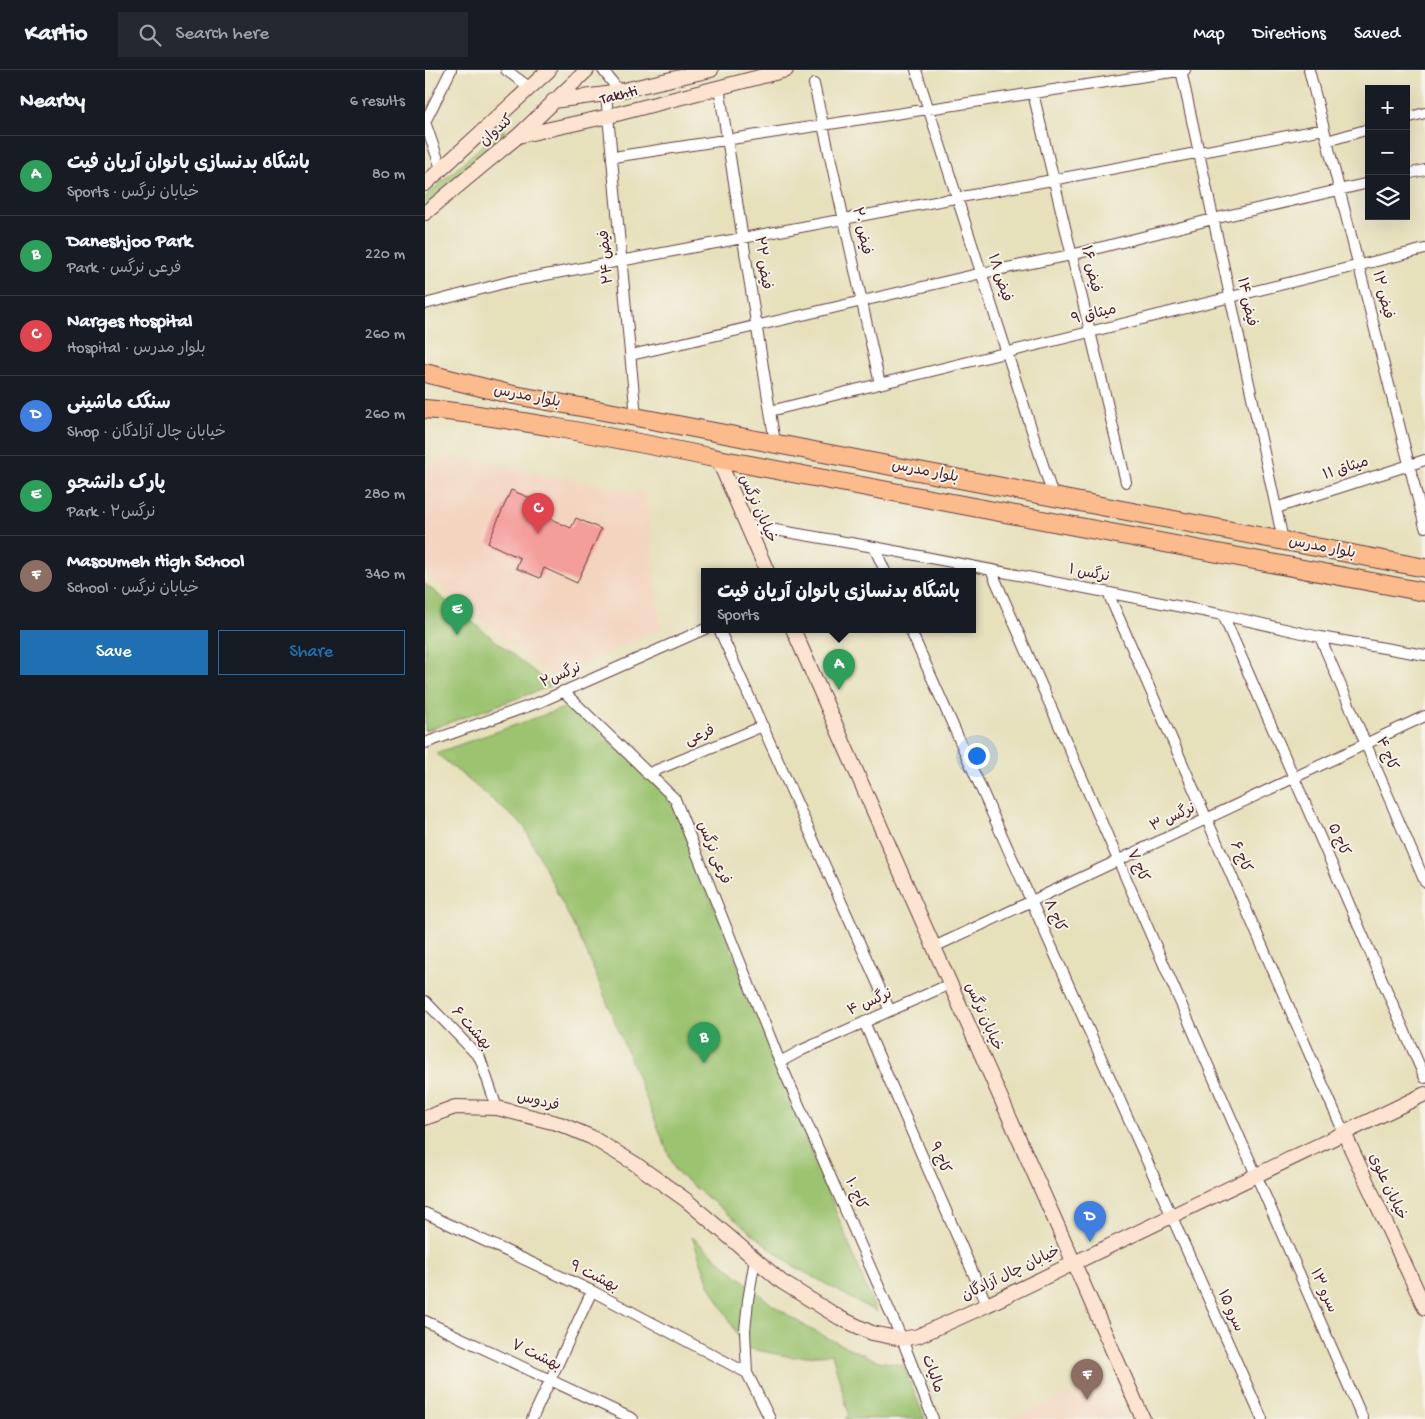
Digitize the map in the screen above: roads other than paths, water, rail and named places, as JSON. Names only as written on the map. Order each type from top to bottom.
[{"type":"highway","name":"بلوار مدرس","points":[[425,373],[509,394],[775,443],[1425,568]]},
{"type":"highway","name":"بلوار مدرس","points":[[425,409],[448,410],[508,419],[637,442],[718,459],[1425,592]]},
{"type":"street","points":[[441,168],[425,122],[451,70]]},
{"type":"street","points":[[507,70],[529,88]]},
{"type":"street","name":"کندوان","points":[[425,184],[549,70]]},
{"type":"street","name":"کندوان","points":[[425,213],[517,136],[587,70]]},
{"type":"street","points":[[603,70],[612,92]]},
{"type":"street","name":"Takhti","points":[[553,101],[612,92],[711,70]]},
{"type":"street","name":"Takhti","points":[[517,136],[609,116],[786,70]]},
{"type":"street","name":"فیض ۱۸","points":[[916,70],[1053,496]]},
{"type":"street","name":"فیض ۱۴","points":[[1181,70],[1283,540]]},
{"type":"street","points":[[613,157],[1185,70]]},
{"type":"street","name":"فیض ۱۲","points":[[1309,70],[1425,527]]},
{"type":"street","name":"فیض ۲۰","points":[[814,84],[879,384]]},
{"type":"street","name":"فیض ۲۲","points":[[719,87],[775,443]]},
{"type":"street","name":"فیض ۲۴","points":[[612,92],[609,116],[636,417]]},
{"type":"street","name":"فیض ۱۶","points":[[1033,92],[1126,482]]},
{"type":"street","points":[[1410,117],[1425,113]]},
{"type":"street","points":[[425,304],[508,282],[1324,129]]},
{"type":"street","points":[[1327,141],[1366,130]]},
{"type":"street","points":[[1410,173],[1425,170]]},
{"type":"street","points":[[631,355],[982,273],[1071,255],[1213,219],[1365,184]]},
{"type":"street","name":"میثاق ۹","points":[[770,411],[1425,249]]},
{"type":"street","name":"خیابان نرگس","points":[[718,459],[766,568]]},
{"type":"street","name":"میثاق ۱۱","points":[[1276,508],[1425,460]]},
{"type":"street","name":"نرگس ۱","points":[[747,525],[874,547],[1223,615],[1320,637],[1425,655]]},
{"type":"street","points":[[874,547],[884,568]]},
{"type":"street","name":"کاج ۷","points":[[991,570],[1256,1175]]},
{"type":"street","name":"کاج ۶","points":[[1108,593],[1345,1133]]},
{"type":"street","name":"کاج ۵","points":[[1223,615],[1425,1078]]},
{"type":"street","name":"نرگس۲","points":[[425,743],[540,702],[701,631]]},
{"type":"street","points":[[721,633],[890,1011]]},
{"type":"street","name":"خیابان نرگس","points":[[795,633],[1143,1419]]},
{"type":"street","name":"کاج ۸","points":[[912,633],[1171,1216]]},
{"type":"street","name":"کاج ۴","points":[[1320,637],[1425,882]]},
{"type":"street","name":"فرعی نرگس","points":[[563,691],[675,799],[780,1062]]},
{"type":"street","name":"نرگس ۳","points":[[934,947],[1425,716]]},
{"type":"street","name":"فرعی","points":[[647,774],[763,726]]},
{"type":"street","name":"نرگس ۴","points":[[780,1062],[802,1050],[950,984]]},
{"type":"street","name":"بهشت ۶","points":[[425,1001],[481,1058],[497,1108]]},
{"type":"street","name":"کاج ۹","points":[[864,1022],[987,1306]]},
{"type":"street","name":"کاج ۱۰","points":[[780,1062],[902,1339]]},
{"type":"street","name":"خیابان چال آزادگان","points":[[634,1164],[686,1200],[782,1282],[839,1318],[872,1333],[902,1339],[918,1336],[987,1306],[1073,1262],[1425,1094]]},
{"type":"street","name":"فردوس","points":[[425,1118],[455,1107],[497,1108],[560,1124],[591,1137],[634,1164]]},
{"type":"street","name":"خیابان علوی","points":[[1345,1133],[1425,1308]]},
{"type":"street","name":"سرو ۱۳","points":[[1256,1175],[1363,1419]]},
{"type":"street","name":"بهشت ۹","points":[[425,1213],[592,1291],[747,1373]]},
{"type":"street","name":"سرو ۱۵","points":[[1171,1216],[1261,1419]]},
{"type":"street","points":[[755,1259],[745,1331],[747,1373],[771,1419]]},
{"type":"street","points":[[532,1419],[592,1291]]},
{"type":"street","name":"بهشت ۷","points":[[425,1321],[633,1419]]},
{"type":"street","name":"مالیات","points":[[902,1339],[933,1419]]},
{"type":"place","name":"Narges Hospital","points":[[538,534]]},
{"type":"place","name":"پارک دانشجو","points":[[457,635]]},
{"type":"place","name":"باشگاه بدنسازی بانوان آریان فیت","points":[[839,690]]},
{"type":"place","name":"Daneshjoo Park","points":[[704,1063]]},
{"type":"place","name":"سنگک ماشینی","points":[[1090,1242]]},
{"type":"place","name":"Masoumeh High School","points":[[1087,1400]]}]
